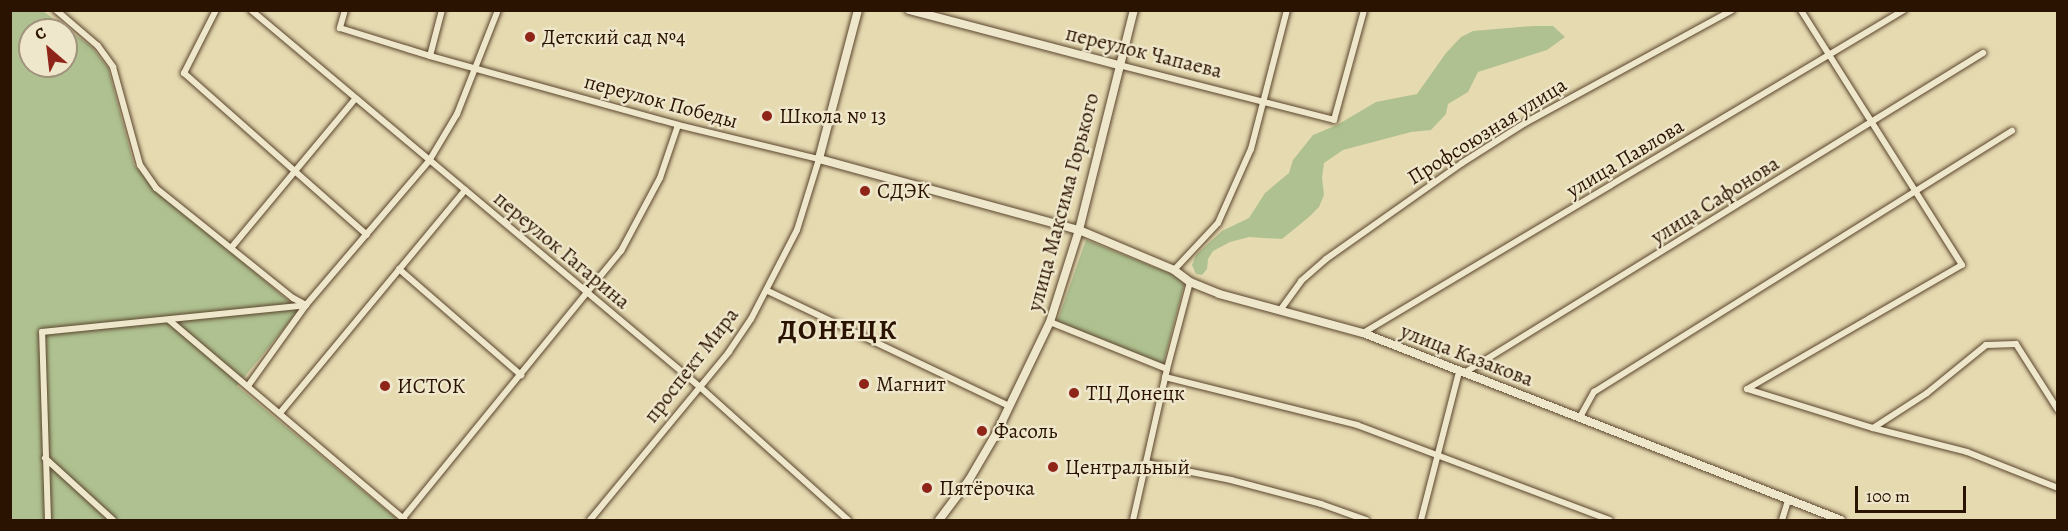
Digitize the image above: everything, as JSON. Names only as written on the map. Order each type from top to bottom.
[{"type":"main road","name":"проспект Мира","points":[[819,159],[858,10]]},
{"type":"main road","name":"переулок Чапаева","points":[[909,10],[1119,65]]},
{"type":"main road","name":"улица Максима Горького","points":[[939,520],[969,480],[1009,406],[1050,322],[1079,230],[1134,10]]},
{"type":"main road","name":"переулок Победы","points":[[819,159],[1079,230]]},
{"type":"main road","name":"улица Казакова","points":[[1079,230],[1174,270],[1190,282],[1219,294],[1363,333],[1840,520]]},
{"type":"street","points":[[56,10],[98,46],[113,67],[144,174],[156,188],[293,298],[306,305]]},
{"type":"street","points":[[216,10],[184,73],[367,235]]},
{"type":"street","name":"переулок Гагарина","points":[[251,10],[700,387],[848,520]]},
{"type":"street","name":"переулок Победы","points":[[345,10],[340,28],[430,56],[678,125],[819,159]]},
{"type":"street","points":[[430,56],[442,10]]},
{"type":"street","points":[[248,386],[306,305],[429,161],[457,114],[498,10]]},
{"type":"street","points":[[1174,270],[1218,223],[1251,149],[1287,10]]},
{"type":"street","name":"переулок Чапаева","points":[[1119,65],[1335,120],[1364,10]]},
{"type":"street","name":"Профсоюзная улица","points":[[1281,309],[1301,281],[1326,259],[1462,163],[1524,123],[1732,10]]},
{"type":"street","points":[[1801,10],[1962,265],[1748,389],[1873,428],[1967,452],[2058,488]]},
{"type":"street","name":"улица Павлова","points":[[1363,333],[1904,10]]},
{"type":"street","name":"улица Сафонова","points":[[1461,373],[1983,53]]},
{"type":"street","points":[[231,248],[355,99]]},
{"type":"street","points":[[169,320],[405,519],[621,251],[660,178],[678,125]]},
{"type":"street","points":[[1580,417],[1594,392],[2012,131]]},
{"type":"street","name":"проспект Мира","points":[[590,520],[729,352],[768,291],[797,230],[819,159]]},
{"type":"street","points":[[280,413],[465,189]]},
{"type":"street","points":[[399,269],[521,375]]},
{"type":"street","points":[[1133,520],[1165,377],[1190,282]]},
{"type":"street","points":[[768,291],[1009,406]]},
{"type":"street","points":[[48,520],[42,332],[306,305]]},
{"type":"street","points":[[1050,322],[1167,369]]},
{"type":"street","points":[[1873,428],[1927,393],[1986,345],[2016,344],[2058,410]]},
{"type":"street","points":[[1421,520],[1461,373]]},
{"type":"street","points":[[1165,377],[1357,425],[1610,520]]},
{"type":"street","points":[[45,458],[113,520]]},
{"type":"street","points":[[1146,463],[1231,480],[1321,504],[1366,520]]},
{"type":"street","points":[[1782,520],[1788,500]]},
{"type":"green space","points":[[11,11],[43,11],[53,18],[18,18],[18,78],[78,78],[78,37],[92,47],[108,68],[134,165],[155,187],[299,310],[237,386],[398,520],[11,520]]},
{"type":"green space","points":[[1553,26],[1565,37],[1547,50],[1478,72],[1468,92],[1448,104],[1446,114],[1431,130],[1411,132],[1343,150],[1324,163],[1322,178],[1324,195],[1319,207],[1309,217],[1282,239],[1249,237],[1230,242],[1213,251],[1208,259],[1207,269],[1202,275],[1196,274],[1192,265],[1196,255],[1222,231],[1249,218],[1265,193],[1289,173],[1293,160],[1313,135],[1337,125],[1376,102],[1417,94],[1446,53],[1461,37],[1473,31]]},
{"type":"green space","points":[[1086,240],[1179,277],[1184,285],[1163,365],[1057,322]]},
{"type":"place","name":"Детский сад №4","points":[[530,37]]},
{"type":"place","name":"Школа № 13","points":[[767,116]]},
{"type":"place","name":"СДЭК","points":[[865,191]]},
{"type":"place","name":"Магнит","points":[[864,384]]},
{"type":"place","name":"ИСТОК","points":[[385,386]]},
{"type":"place","name":"ТЦ Донецк","points":[[1074,393]]},
{"type":"place","name":"Фасоль","points":[[982,431]]},
{"type":"place","name":"Центральный","points":[[1053,467]]},
{"type":"place","name":"Пятёрочка","points":[[927,488]]},
{"type":"district","name":"ДОНЕЦК","points":[[838,331]]}]
